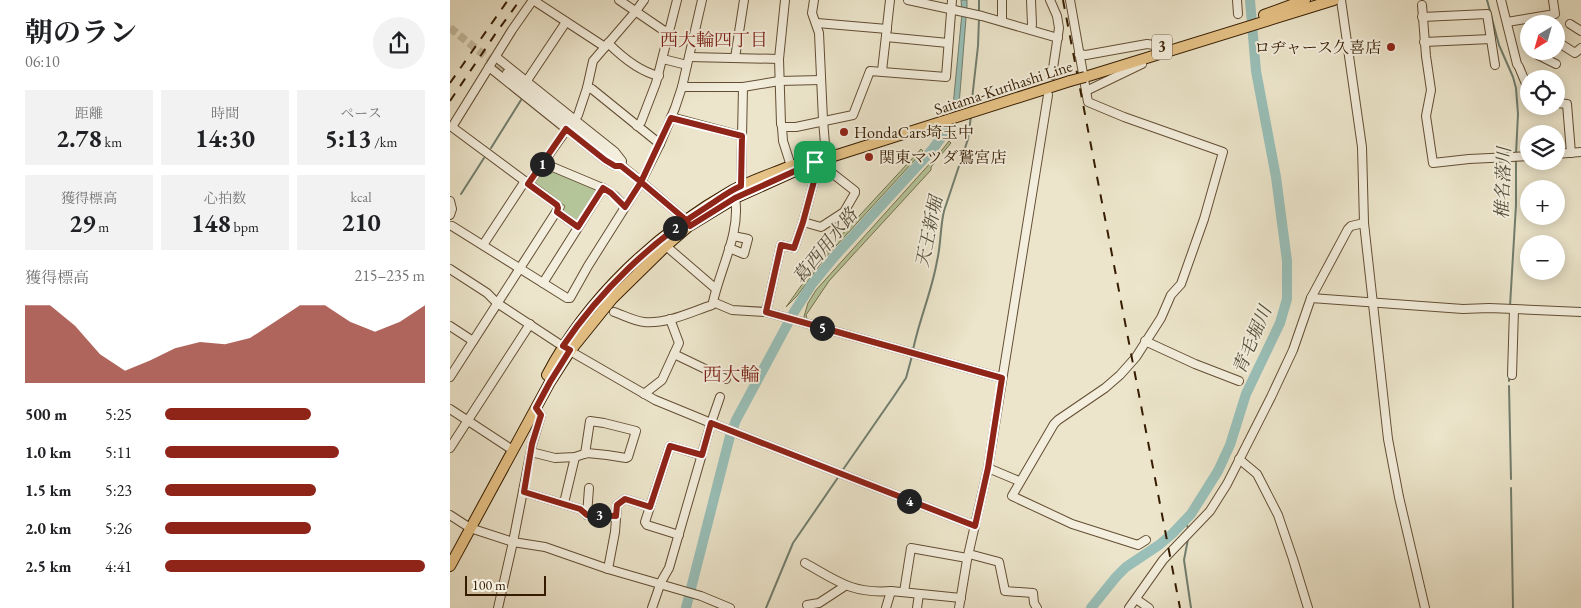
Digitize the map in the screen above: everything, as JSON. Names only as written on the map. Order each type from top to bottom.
[{"type":"main road","name":"Saitama-Kurihashi Line","points":[[1266,17],[1305,0]]},
{"type":"main road","name":"Saitama-Kurihashi Line","points":[[450,566],[508,446],[589,311],[659,241],[741,186],[828,152],[939,120],[1164,50],[1240,21],[1266,17],[1334,0]]},
{"type":"main road","name":"Saitama-Kurihashi Line","points":[[450,554],[468,527],[536,408],[567,348],[612,299],[688,223],[735,198],[939,120]]},
{"type":"street","points":[[450,377],[558,208],[557,205],[451,128],[533,0],[647,72],[659,76]]},
{"type":"street","points":[[619,0],[668,32]]},
{"type":"street","points":[[574,121],[578,115],[587,88],[593,61],[644,0]]},
{"type":"street","points":[[637,126],[641,122],[659,76],[676,0]]},
{"type":"street","points":[[452,226],[566,298],[570,298],[641,182],[660,144],[682,87],[702,0]]},
{"type":"street","points":[[735,58],[744,0]]},
{"type":"street","points":[[785,0],[778,81],[783,141],[791,166]]},
{"type":"street","points":[[814,0],[812,13],[819,33],[825,144],[828,152]]},
{"type":"street","points":[[882,71],[890,0]]},
{"type":"street","points":[[908,0],[971,13],[1058,38]]},
{"type":"street","points":[[782,127],[796,127],[853,115],[870,71],[946,77],[952,0]]},
{"type":"street","points":[[1002,0],[1002,21]]},
{"type":"street","points":[[1030,30],[1032,24],[1031,0]]},
{"type":"street","points":[[1050,0],[1060,28],[1052,75]]},
{"type":"street","points":[[1070,0],[1088,102],[1124,117],[1223,152],[1204,219],[1181,284],[1171,295],[1161,318],[1136,358],[1120,375],[1054,424],[1012,496],[1072,524],[1138,545],[1146,540]]},
{"type":"street","points":[[1237,0],[1240,21]]},
{"type":"street","points":[[1341,0],[1362,147],[1364,223],[1392,465],[1425,608]]},
{"type":"street","points":[[1502,0],[1517,64],[1520,70]]},
{"type":"street","points":[[1507,22],[1555,14],[1553,0]]},
{"type":"street","points":[[1422,5],[1424,42],[1431,90],[1426,116],[1433,163],[1520,156]]},
{"type":"street","points":[[1422,17],[1487,14],[1495,65]]},
{"type":"street","points":[[526,82],[566,22]]},
{"type":"street","points":[[816,23],[948,43]]},
{"type":"street","points":[[1570,24],[1581,31]]},
{"type":"street","points":[[1424,42],[1491,39]]},
{"type":"street","points":[[1079,54],[1086,55],[1147,44],[1164,50],[1159,59],[1135,67],[1086,91]]},
{"type":"street","points":[[1565,47],[1575,53],[1581,48]]},
{"type":"street","points":[[496,58],[615,152],[622,161],[621,166]]},
{"type":"street","points":[[663,59],[688,61],[779,58]]},
{"type":"street","points":[[1548,60],[1556,64]]},
{"type":"street","points":[[489,68],[605,160],[615,166],[621,166]]},
{"type":"street","points":[[507,73],[641,182],[688,223]]},
{"type":"street","points":[[682,87],[742,87],[778,81],[821,80]]},
{"type":"street","points":[[741,186],[742,87]]},
{"type":"street","points":[[587,88],[660,144]]},
{"type":"street","points":[[959,608],[968,556],[988,468],[1048,95]]},
{"type":"street","points":[[1565,104],[1567,104],[1572,153]]},
{"type":"street","points":[[671,118],[742,136]]},
{"type":"street","points":[[483,245],[566,129]]},
{"type":"street","points":[[1565,153],[1581,152]]},
{"type":"street","points":[[543,163],[603,188],[625,207]]},
{"type":"street","points":[[766,312],[781,245],[794,248],[803,222],[816,166],[832,173],[855,191],[844,212],[821,227],[803,222]]},
{"type":"street","points":[[543,283],[603,188]]},
{"type":"street","points":[[714,303],[716,288],[733,236],[735,198]]},
{"type":"street","points":[[450,201],[452,205],[450,215]]},
{"type":"street","points":[[557,212],[578,227]]},
{"type":"street","points":[[1129,608],[1163,560],[1216,502],[1271,397],[1293,350],[1310,298],[1346,232],[1351,226],[1364,223]]},
{"type":"street","points":[[729,248],[744,254],[748,239],[733,236]]},
{"type":"street","points":[[666,246],[716,288]]},
{"type":"street","points":[[450,269],[486,293],[497,303]]},
{"type":"street","points":[[450,275],[655,400],[975,526]]},
{"type":"street","points":[[1310,298],[1463,309],[1581,312]]},
{"type":"street","points":[[614,312],[644,322],[670,319],[714,303],[732,310],[766,312],[1002,378]]},
{"type":"street","points":[[1512,375],[1514,309]]},
{"type":"street","points":[[644,394],[662,380],[679,344],[670,319]]},
{"type":"street","points":[[450,448],[530,324]]},
{"type":"street","points":[[450,326],[473,341]]},
{"type":"street","points":[[1145,342],[1239,381]]},
{"type":"street","points":[[674,354],[726,379]]},
{"type":"street","points":[[652,608],[659,585],[669,568],[720,397]]},
{"type":"street","points":[[498,608],[531,452],[541,415],[536,408]]},
{"type":"street","points":[[450,409],[508,446]]},
{"type":"street","points":[[531,452],[555,458],[575,457],[585,454],[626,458],[636,431],[590,421],[585,454]]},
{"type":"street","points":[[679,535],[646,525],[650,507],[670,446],[702,455]]},
{"type":"street","points":[[564,503],[575,457]]},
{"type":"street","points":[[1239,459],[1257,474],[1278,515],[1308,608]]},
{"type":"street","points":[[988,468],[1019,482]]},
{"type":"street","points":[[587,515],[589,488]]},
{"type":"street","points":[[524,492],[564,503],[580,509],[587,515],[616,516]]},
{"type":"street","points":[[608,569],[617,505],[625,499],[650,507]]},
{"type":"street","points":[[450,515],[468,527],[513,542],[545,547],[730,608]]},
{"type":"street","points":[[904,592],[911,548],[999,562],[1005,591],[1033,593],[1034,603],[1037,608]]},
{"type":"street","points":[[805,562],[845,586],[873,592],[891,591],[961,598]]},
{"type":"street","points":[[807,605],[819,603],[845,586]]},
{"type":"street","points":[[886,608],[891,591]]},
{"type":"street","points":[[917,608],[919,594]]},
{"type":"street","points":[[1136,598],[1149,608]]},
{"type":"green space","points":[[949,141],[951,143],[931,167],[931,170],[829,281],[806,315],[807,319],[888,342],[887,344],[803,320],[808,303],[816,290]]},
{"type":"green space","points":[[921,149],[923,151],[825,258],[797,296],[786,307],[823,255]]},
{"type":"green space","points":[[546,167],[598,190],[579,221],[576,222],[562,213],[565,206],[534,183]]},
{"type":"water","points":[[961,0],[967,0],[967,6],[959,105],[952,124],[941,144],[937,139],[947,123],[953,106],[962,13]]},
{"type":"waterway","name":"天王新堀","points":[[979,0],[979,14]]},
{"type":"waterway","name":"青毛堀川","points":[[1091,608],[1126,567],[1159,545],[1191,514],[1218,471],[1230,445],[1246,394],[1280,323],[1287,299],[1287,261],[1276,177],[1256,71],[1250,0]]},
{"type":"waterway","name":"椎名落川","points":[[1487,0],[1499,45],[1516,88],[1518,114],[1516,154]]},
{"type":"waterway","name":"天王新堀","points":[[971,108],[979,18]]},
{"type":"waterway","points":[[491,148],[521,100]]},
{"type":"waterway","name":"天王新堀","points":[[913,350],[935,272],[944,211],[968,139],[971,116]]},
{"type":"waterway","name":"葛西用水路","points":[[686,608],[730,436],[736,420],[794,312],[812,284],[834,257],[932,150],[946,131]]},
{"type":"waterway","points":[[461,194],[484,158]]},
{"type":"waterway","name":"椎名落川","points":[[1510,306],[1516,205],[1516,159]]},
{"type":"waterway","name":"椎名落川","points":[[1510,311],[1510,329]]},
{"type":"waterway","name":"天王新堀","points":[[842,471],[906,378],[912,356]]},
{"type":"waterway","name":"椎名落川","points":[[1509,386],[1511,479]]},
{"type":"waterway","name":"天王新堀","points":[[766,608],[793,543],[839,476]]},
{"type":"waterway","name":"椎名落川","points":[[1511,488],[1513,608]]},
{"type":"waterway","name":"青毛堀川","points":[[1186,520],[1188,529]]},
{"type":"waterway","points":[[1188,539],[1184,560],[1191,608]]},
{"type":"tunnel","points":[[450,28],[507,73]]},
{"type":"railway","points":[[450,83],[508,0]]},
{"type":"railway","points":[[450,101],[520,0]]},
{"type":"railway","points":[[1063,0],[1180,608]]},
{"type":"place","name":"ロヂャース久喜店","points":[[1391,47]]},
{"type":"place","name":"HondaCars埼玉中","points":[[844,132]]},
{"type":"place","name":"関東マツダ鷲宮店","points":[[869,157]]},
{"type":"district","name":"西大輪四丁目","points":[[714,40]]},
{"type":"district","name":"西大輪","points":[[731,374]]},
{"type":"route","points":[[815,162],[735,198],[690,226],[686,220],[641,182],[625,207],[603,188],[578,227],[557,212],[557,205],[528,184],[566,129],[610,164],[621,166],[641,182],[671,118],[742,136],[741,186],[686,220],[659,241],[589,311],[570,336],[563,346],[570,350],[536,408],[541,415],[532,444],[524,492],[564,503],[580,509],[587,515],[616,516],[617,505],[625,499],[650,507],[670,446],[702,455],[711,423],[975,526],[988,468],[1002,378],[766,312],[781,245],[794,248],[803,222],[817,170],[815,162]]}]
